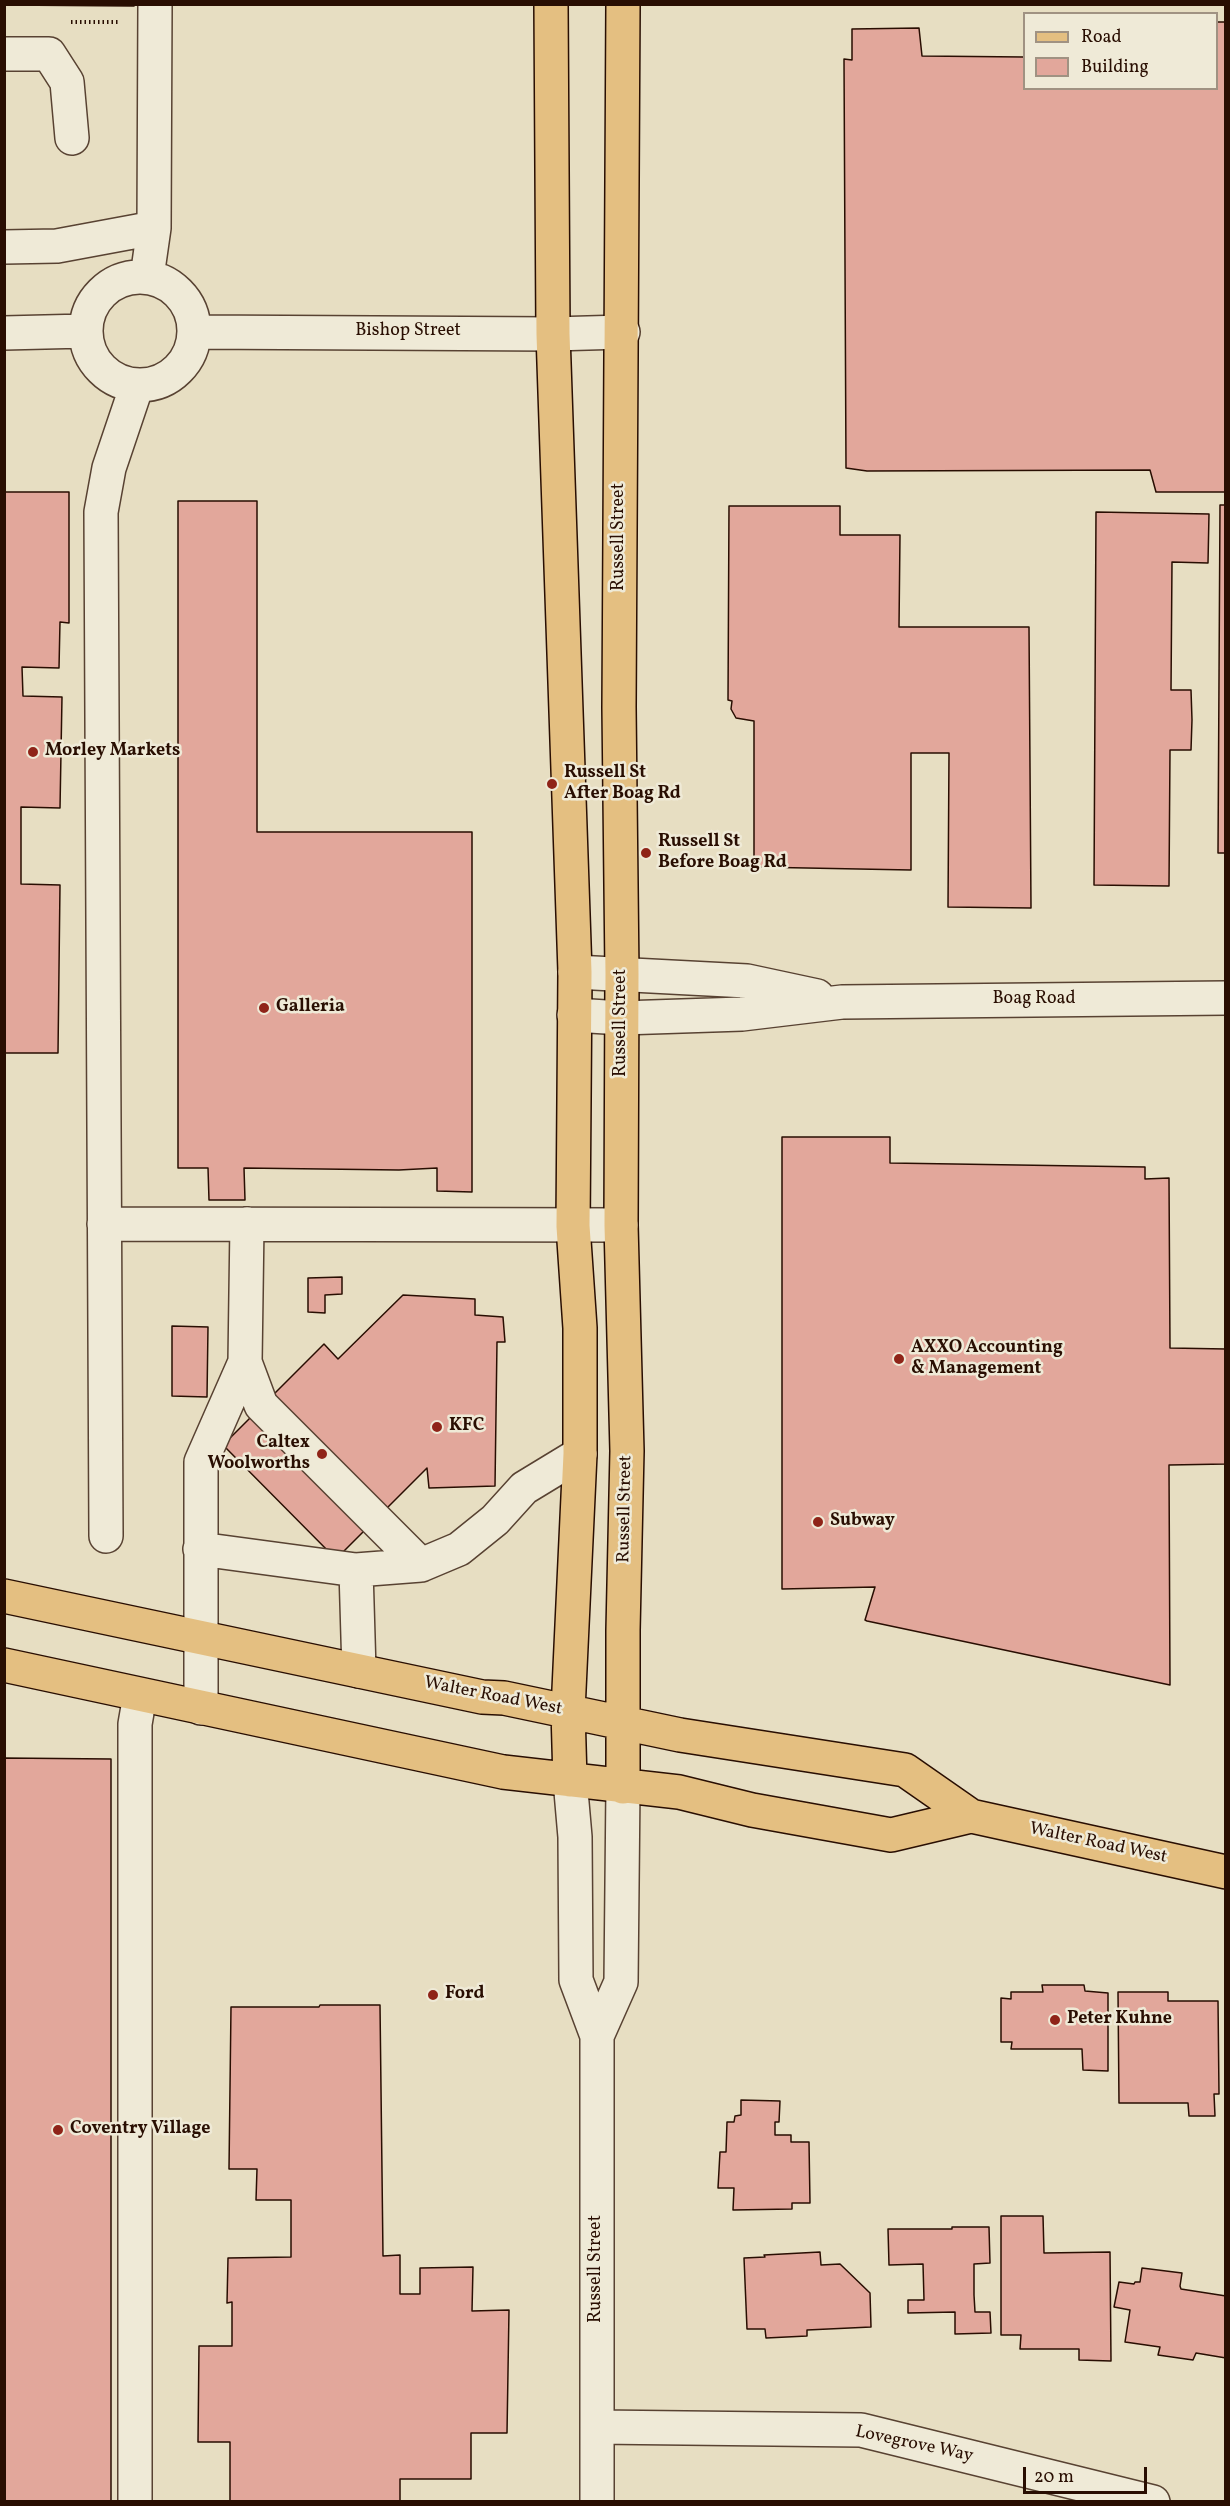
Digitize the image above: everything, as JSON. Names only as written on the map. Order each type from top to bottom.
[{"type":"main road","name":"Russell Street","points":[[551,4],[553,334],[575,972],[573,1226],[580,1328],[580,1454],[568,1711],[570,1780]]},
{"type":"main road","name":"Russell Street","points":[[622,1787],[627,1451],[621,1225],[620,638],[623,4]]},
{"type":"main road","name":"Walter Road West","points":[[4,1596],[201,1639],[680,1735],[905,1770],[970,1816],[1226,1872]]},
{"type":"main road","name":"Walter Road West","points":[[4,1665],[503,1772],[679,1792],[752,1810],[891,1835],[970,1816]]},
{"type":"street","points":[[147,277],[153,228],[155,13]]},
{"type":"street","points":[[4,54],[49,54],[68,82],[72,138]]},
{"type":"street","points":[[4,247],[57,246],[153,228]]},
{"type":"street","points":[[147,277],[176,290],[186,302],[192,317],[194,332],[192,347],[186,360],[176,371],[164,379],[137,385],[120,381],[107,373],[96,361],[89,346],[86,331],[88,316],[94,302],[104,290],[117,282],[147,277]]},
{"type":"street","points":[[4,333],[86,331]]},
{"type":"street","name":"Bishop Street","points":[[194,332],[553,334],[623,332]]},
{"type":"street","points":[[106,1536],[101,513],[109,468],[137,385]]},
{"type":"street","name":"Boag Road","points":[[575,972],[747,981],[842,1002]]},
{"type":"street","name":"Boag Road","points":[[574,1015],[622,1018],[742,1014],[842,1002],[1226,998]]},
{"type":"street","points":[[104,1224],[621,1225]]},
{"type":"street","points":[[247,1224],[245,1362],[261,1405],[421,1565]]},
{"type":"street","points":[[201,1708],[201,1462],[245,1362]]},
{"type":"street","points":[[200,1549],[356,1570],[421,1565],[459,1549],[495,1520],[524,1488],[580,1454]]},
{"type":"street","points":[[356,1570],[359,1671]]},
{"type":"street","points":[[135,2502],[135,1724],[140,1695]]},
{"type":"street","name":"Russell Street","points":[[570,1780],[575,1837],[576,1980],[597,2036],[597,2502]]},
{"type":"street","name":"Russell Street","points":[[597,2036],[621,1982],[622,1787]]},
{"type":"street","name":"Lovegrove Way","points":[[597,2427],[861,2430],[1153,2502]]},
{"type":"path","points":[[62,22],[155,13]]},
{"type":"building","points":[[133,4],[134,6],[4,5]]},
{"type":"building","points":[[1218,22],[1226,22],[1226,492],[1156,492],[1150,470],[867,471],[846,468],[844,59],[852,60],[852,29],[919,28],[922,56],[1023,57],[1023,90],[1218,90]]},
{"type":"building","name":"Morley Markets","points":[[4,492],[69,492],[69,623],[60,622],[59,668],[22,667],[23,696],[62,697],[60,808],[21,807],[21,884],[60,885],[58,1053],[4,1053]]},
{"type":"building","points":[[178,501],[257,501],[257,832],[472,832],[472,1192],[437,1191],[437,1168],[399,1170],[244,1168],[245,1200],[209,1200],[208,1168],[178,1168]]},
{"type":"building","points":[[1220,505],[1226,505],[1226,853],[1218,853]]},
{"type":"building","points":[[729,506],[840,506],[840,535],[900,535],[899,627],[1029,627],[1031,908],[948,907],[949,753],[911,753],[911,870],[754,867],[754,721],[736,718],[731,709],[732,701],[728,700]]},
{"type":"building","points":[[1096,512],[1209,514],[1208,563],[1172,562],[1171,690],[1191,690],[1192,720],[1191,750],[1170,750],[1169,886],[1094,885]]},
{"type":"building","points":[[782,1137],[890,1137],[890,1163],[1145,1167],[1145,1179],[1169,1178],[1170,1348],[1226,1349],[1226,1464],[1169,1465],[1170,1685],[867,1621],[865,1620],[875,1587],[782,1589]]},
{"type":"building","points":[[342,1277],[342,1294],[325,1295],[325,1313],[308,1312],[308,1278]]},
{"type":"building","points":[[403,1295],[475,1299],[475,1315],[503,1317],[505,1342],[497,1342],[495,1486],[429,1488],[427,1468],[336,1559],[223,1445],[324,1344],[338,1359]]},
{"type":"building","points":[[172,1326],[208,1327],[207,1397],[172,1396]]},
{"type":"building","name":"Coventry Village","points":[[4,1758],[111,1759],[111,2502],[4,2502]]},
{"type":"building","name":"Peter Kuhne","points":[[1042,1985],[1084,1985],[1085,1991],[1108,1993],[1108,2071],[1083,2070],[1082,2049],[1011,2049],[1012,2042],[1001,2042],[1001,1998],[1011,1999],[1011,1992],[1043,1992]]},
{"type":"building","points":[[1118,1992],[1168,1992],[1168,2001],[1218,2001],[1219,2094],[1214,2094],[1215,2116],[1189,2116],[1188,2103],[1119,2103]]},
{"type":"building","points":[[320,2005],[380,2005],[383,2256],[400,2255],[400,2294],[420,2294],[420,2268],[473,2267],[472,2311],[509,2310],[507,2433],[471,2433],[471,2479],[400,2479],[400,2502],[230,2502],[230,2442],[198,2442],[199,2346],[232,2346],[232,2302],[227,2303],[228,2258],[291,2257],[291,2200],[256,2200],[257,2169],[229,2169],[231,2007],[319,2007]]},
{"type":"building","points":[[741,2100],[780,2101],[779,2122],[775,2122],[775,2135],[791,2135],[791,2142],[809,2142],[810,2203],[792,2203],[792,2209],[733,2210],[734,2188],[718,2188],[720,2152],[726,2152],[727,2122],[734,2122],[735,2116],[741,2115]]},
{"type":"building","points":[[1001,2216],[1043,2216],[1044,2253],[1110,2252],[1111,2361],[1079,2360],[1079,2349],[1020,2349],[1021,2335],[1001,2335]]},
{"type":"building","points":[[952,2227],[989,2227],[990,2263],[974,2264],[974,2295],[975,2312],[990,2312],[991,2333],[955,2334],[955,2312],[908,2313],[908,2300],[924,2300],[923,2264],[889,2265],[888,2229],[952,2229]]},
{"type":"building","points":[[820,2252],[821,2265],[840,2264],[870,2293],[871,2327],[807,2330],[807,2336],[766,2338],[765,2329],[747,2329],[744,2258]]},
{"type":"building","points":[[1142,2268],[1182,2273],[1181,2289],[1226,2296],[1226,2358],[1196,2353],[1193,2360],[1158,2355],[1160,2347],[1125,2342],[1130,2310],[1114,2307],[1119,2282],[1134,2284],[1140,2282]]},
{"type":"place","name":"Morley Markets","points":[[33,752]]},
{"type":"place","name":"Russell St After Boag Rd","points":[[552,784]]},
{"type":"place","name":"Russell St Before Boag Rd","points":[[646,853]]},
{"type":"place","name":"Galleria","points":[[264,1008]]},
{"type":"place","name":"AXXO Accounting & Management","points":[[899,1359]]},
{"type":"place","name":"KFC","points":[[437,1427]]},
{"type":"place","name":"Caltex Woolworths","points":[[322,1454]]},
{"type":"place","name":"Subway","points":[[818,1522]]},
{"type":"place","name":"Ford","points":[[433,1995]]},
{"type":"place","name":"Peter Kuhne","points":[[1055,2020]]},
{"type":"place","name":"Coventry Village","points":[[58,2130]]}]
